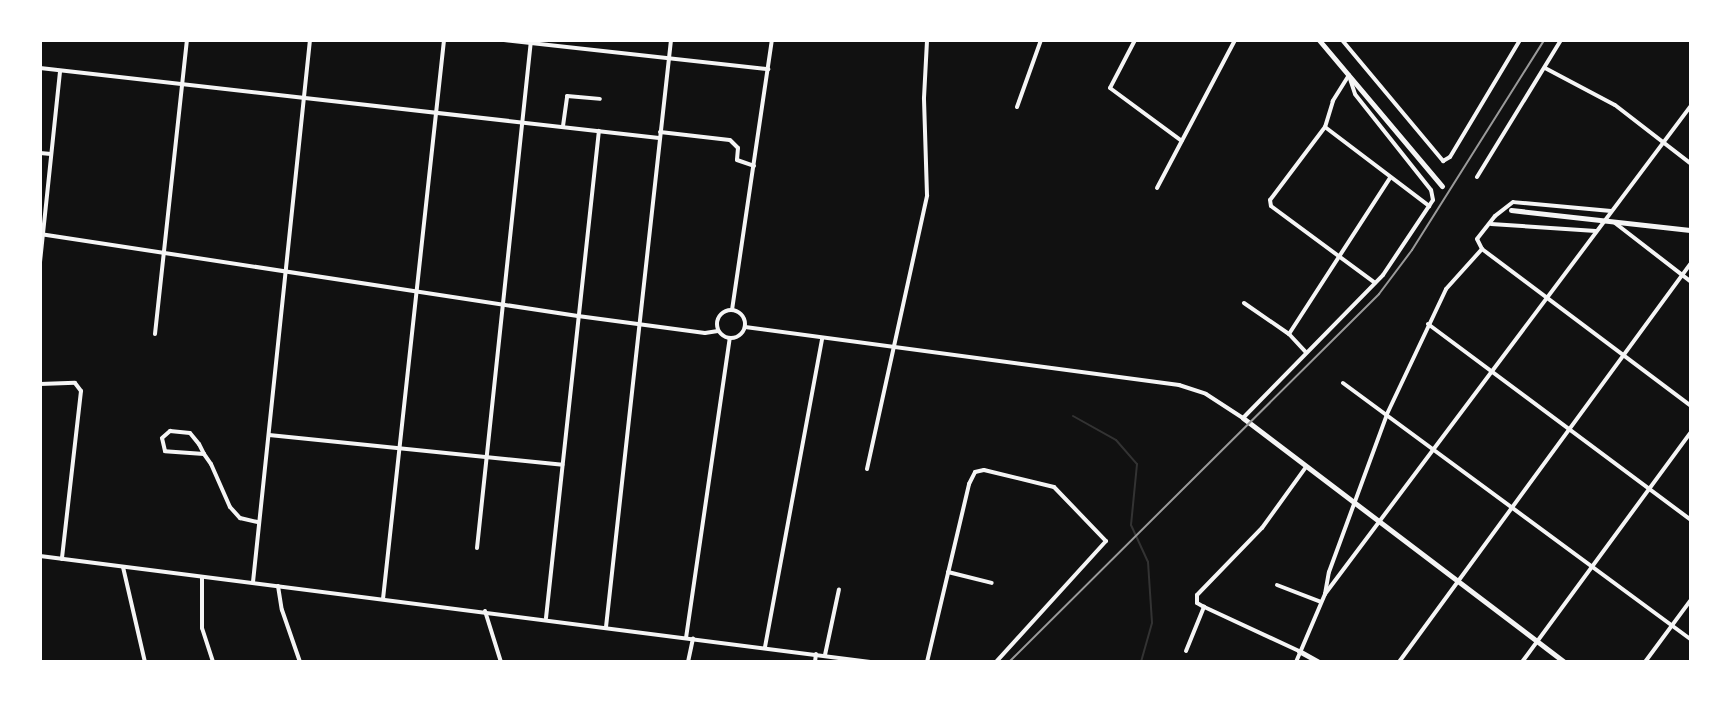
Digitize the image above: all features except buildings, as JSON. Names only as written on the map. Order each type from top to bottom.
[{"type":"street","points":[[155,334],[187,40]]},
{"type":"street","points":[[253,582],[310,40]]},
{"type":"street","points":[[383,599],[444,40]]},
{"type":"street","points":[[504,40],[768,69]]},
{"type":"street","points":[[606,627],[671,40]]},
{"type":"street","points":[[732,310],[772,40]]},
{"type":"street","points":[[867,470],[927,195],[924,98],[927,40]]},
{"type":"street","points":[[1017,107],[1041,40]]},
{"type":"street","points":[[1135,40],[1110,88],[1182,141]]},
{"type":"street","points":[[1157,188],[1234,40]]},
{"type":"street","points":[[1320,40],[1442,186]]},
{"type":"street","points":[[1342,40],[1443,161],[1450,157],[1520,40]]},
{"type":"street","points":[[1477,177],[1561,40]]},
{"type":"street","points":[[477,548],[531,42]]},
{"type":"street","points":[[1545,68],[1615,105],[1690,163]]},
{"type":"street","points":[[40,69],[437,111],[659,138]]},
{"type":"street","points":[[40,262],[60,71]]},
{"type":"street","points":[[1243,418],[1375,284],[1429,206],[1434,195],[1367,111],[1355,94],[1349,75]]},
{"type":"street","points":[[1349,75],[1333,101],[1325,127],[1272,195],[1271,206],[1375,284]]},
{"type":"street","points":[[563,126],[567,96],[600,99]]},
{"type":"street","points":[[1325,594],[1381,523],[1690,107]]},
{"type":"street","points":[[1325,127],[1429,206]]},
{"type":"street","points":[[546,618],[599,131]]},
{"type":"street","points":[[660,132],[730,140],[738,148],[737,160],[754,166]]},
{"type":"street","points":[[40,153],[51,154]]},
{"type":"street","points":[[1289,334],[1390,178]]},
{"type":"street","points":[[1611,211],[1514,202],[1477,239],[1482,249],[1690,405]]},
{"type":"street","points":[[1511,210],[1690,230]]},
{"type":"street","points":[[1611,221],[1690,281]]},
{"type":"street","points":[[1490,224],[1596,231]]},
{"type":"street","points":[[42,234],[640,325],[705,333],[718,331],[730,338]]},
{"type":"street","points":[[1296,662],[1325,594],[1387,414],[1446,289],[1482,249]]},
{"type":"street","points":[[1399,662],[1625,356],[1690,264]]},
{"type":"street","points":[[1244,303],[1289,334],[1306,352]]},
{"type":"street","points":[[718,331],[719,316],[732,310],[742,314],[745,327],[741,334],[730,338]]},
{"type":"street","points":[[1428,324],[1491,374],[1690,519]]},
{"type":"street","points":[[745,327],[895,349],[1179,385],[1206,394],[1243,418],[1564,662]]},
{"type":"street","points":[[686,638],[730,338]]},
{"type":"street","points":[[765,647],[822,339]]},
{"type":"street","points":[[40,384],[75,383],[81,391],[62,559]]},
{"type":"street","points":[[1343,383],[1690,639]]},
{"type":"street","points":[[204,454],[165,451],[162,438],[170,431],[185,431],[204,454],[231,507],[240,518],[258,522]]},
{"type":"street","points":[[1522,662],[1690,434]]},
{"type":"street","points":[[269,435],[562,465]]},
{"type":"street","points":[[1307,466],[1262,528],[1201,587],[1197,603],[1319,662]]},
{"type":"street","points":[[927,662],[975,472],[994,471],[1054,487],[1106,541],[996,662]]},
{"type":"street","points":[[40,556],[546,618],[870,662]]},
{"type":"street","points":[[123,567],[145,662]]},
{"type":"street","points":[[948,572],[992,583]]},
{"type":"street","points":[[202,577],[202,628],[213,662]]},
{"type":"street","points":[[1277,585],[1321,602]]},
{"type":"street","points":[[278,586],[280,603],[300,662]]},
{"type":"street","points":[[825,655],[839,589]]},
{"type":"street","points":[[1645,662],[1690,601]]},
{"type":"street","points":[[1186,651],[1204,607]]},
{"type":"street","points":[[485,611],[501,662]]},
{"type":"street","points":[[688,662],[693,639]]},
{"type":"street","points":[[815,662],[816,654]]},
{"type":"waterway","points":[[1073,416],[1116,440],[1137,464],[1131,525],[1148,562],[1152,623],[1141,662]]},
{"type":"railway","points":[[1009,662],[1379,294],[1412,250],[1544,40]]}]
